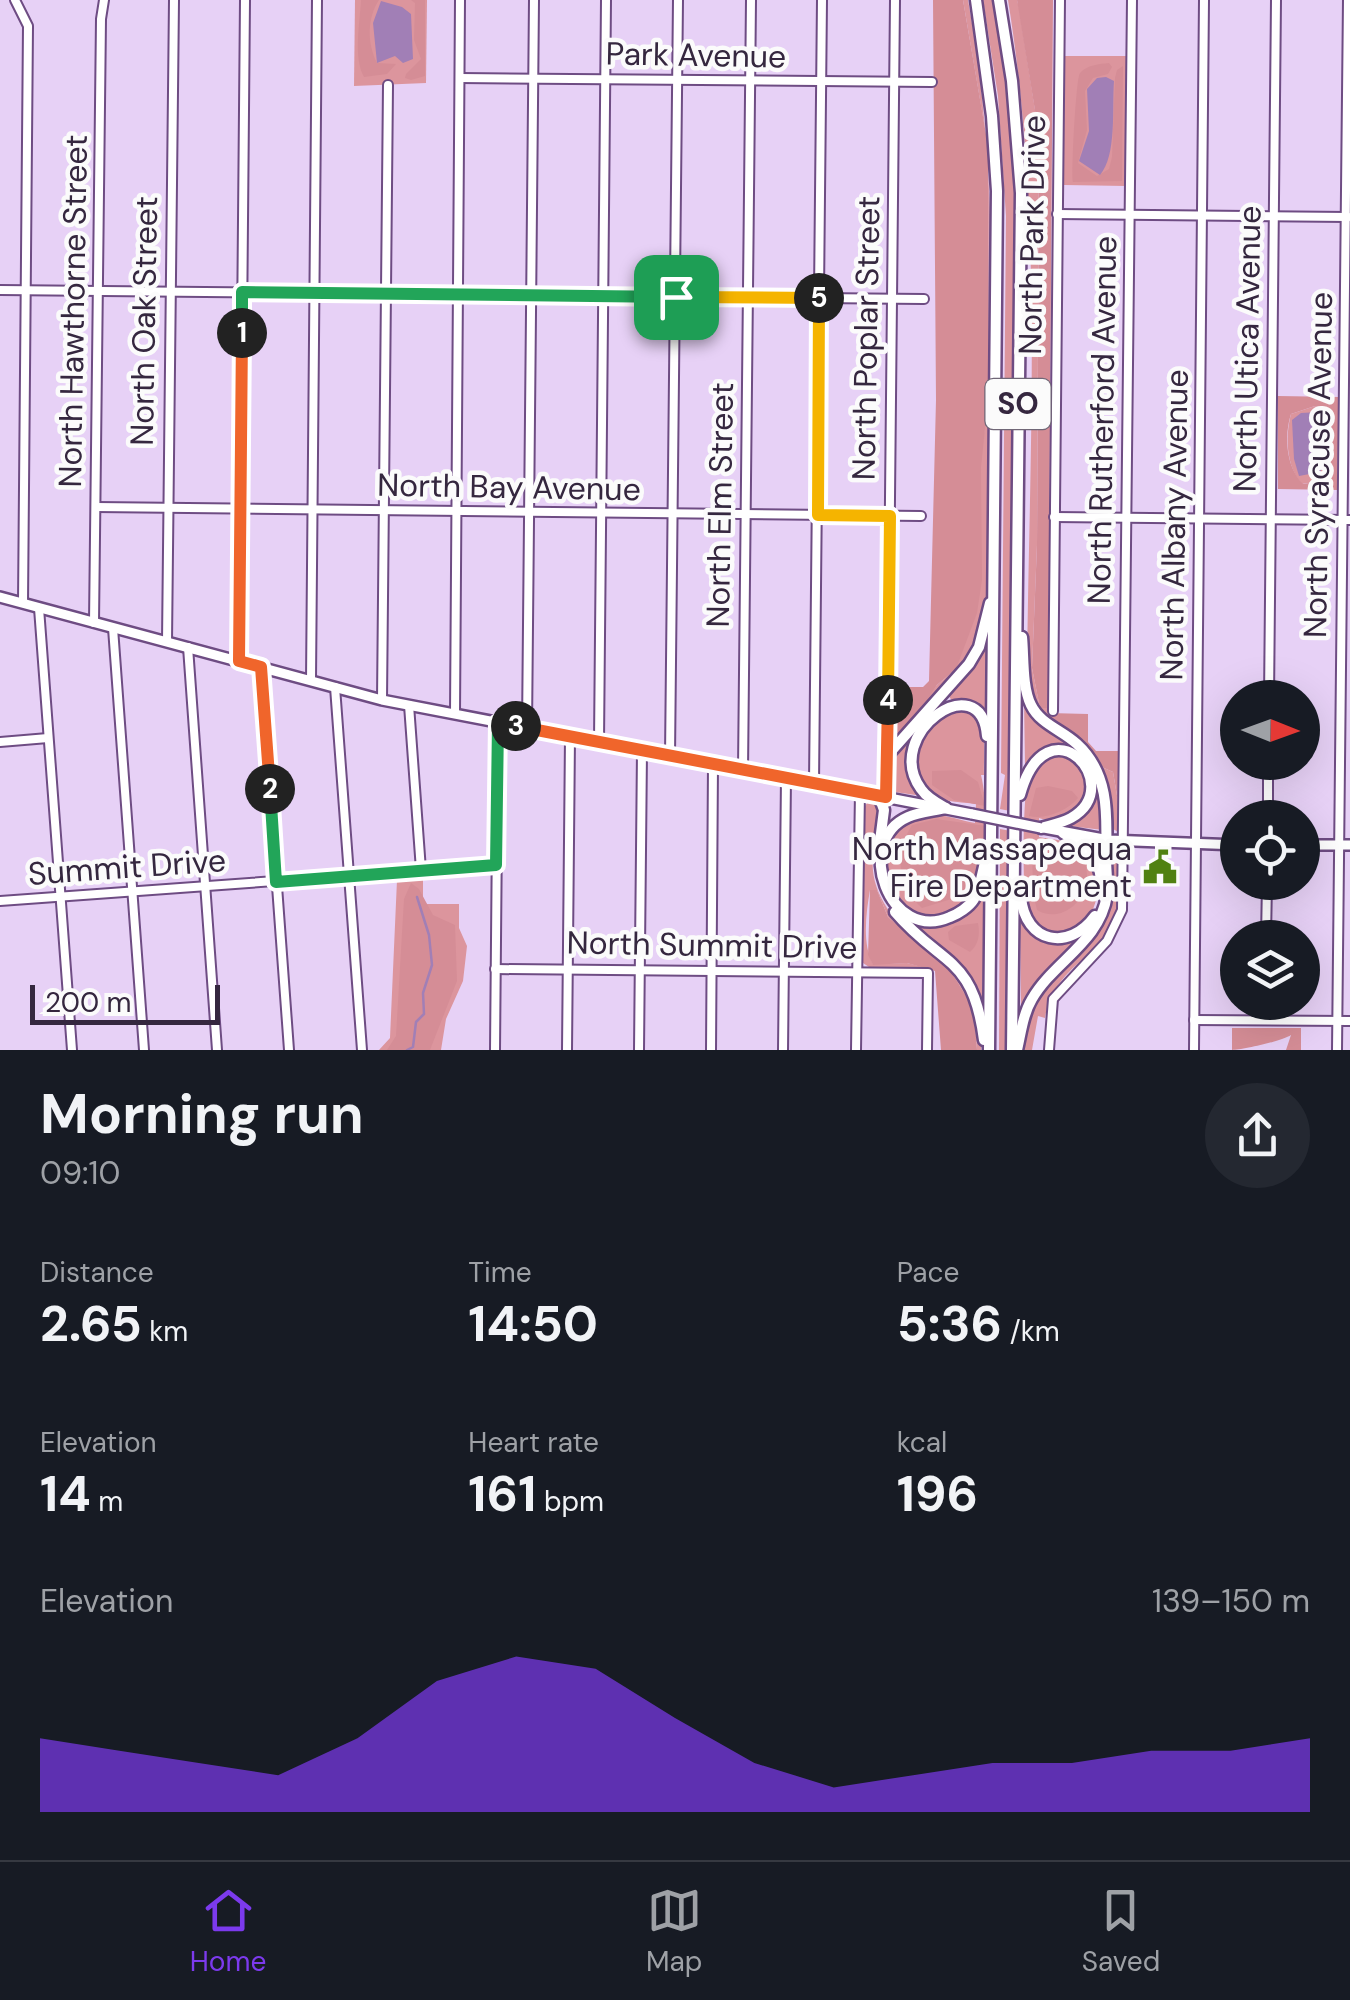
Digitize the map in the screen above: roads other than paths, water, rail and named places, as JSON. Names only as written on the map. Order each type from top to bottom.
[{"type":"highway","name":"SO","points":[[976,0],[992,116],[997,191],[987,1050]]},
{"type":"highway","name":"SO","points":[[999,0],[1012,82],[1021,192],[1014,1050]]},
{"type":"highway","points":[[1014,1050],[1029,1003],[1049,976],[1088,938],[1103,910],[1108,840],[1106,797],[1094,764],[1079,746],[1036,714],[1028,700],[1016,572]]},
{"type":"highway","points":[[887,756],[970,664],[982,636],[995,578]]},
{"type":"highway","points":[[946,808],[919,786],[912,758],[928,721],[950,706],[969,706],[983,718],[991,797]]},
{"type":"highway","points":[[1016,810],[1025,778],[1040,755],[1059,749],[1078,756],[1085,762],[1092,781],[1087,801],[1070,818],[1041,828]]},
{"type":"highway","points":[[883,796],[878,865],[886,896],[906,924],[946,956],[970,984],[978,1003],[987,1050]]},
{"type":"highway","points":[[946,808],[904,818],[885,840],[884,883],[893,904],[902,912],[923,922],[956,915],[975,897],[990,840]]},
{"type":"highway","points":[[1016,845],[1026,920],[1052,938],[1069,937],[1094,919],[1102,883],[1093,856],[1084,845],[1063,833]]},
{"type":"main road","points":[[0,597],[382,700],[1063,833],[1123,842],[1220,845]]},
{"type":"street","points":[[15,0],[28,26],[23,603]]},
{"type":"street","name":"North Hawthorne Street","points":[[94,622],[104,0]]},
{"type":"street","name":"North Oak Street","points":[[166,642],[174,0]]},
{"type":"street","points":[[239,661],[245,0]]},
{"type":"street","points":[[310,680],[317,0]]},
{"type":"street","points":[[454,714],[460,0]]},
{"type":"street","points":[[526,728],[534,0]]},
{"type":"street","points":[[599,742],[606,0]]},
{"type":"street","points":[[670,756],[678,0]]},
{"type":"street","name":"North Elm Street","points":[[743,770],[750,0]]},
{"type":"street","points":[[814,784],[822,0]]},
{"type":"street","name":"North Poplar Street","points":[[883,796],[887,756],[895,0]]},
{"type":"street","name":"North Park Drive","points":[[1052,711],[1060,0]]},
{"type":"street","name":"North Rutherford Avenue","points":[[1123,842],[1132,0]]},
{"type":"street","name":"North Albany Avenue","points":[[1194,1050],[1204,0]]},
{"type":"street","name":"North Utica Avenue","points":[[1269,680],[1276,0]]},
{"type":"street","name":"North Syracuse Avenue","points":[[1338,1050],[1345,846],[1348,0]]},
{"type":"street","name":"Park Avenue","points":[[460,78],[932,82]]},
{"type":"street","points":[[382,700],[388,85]]},
{"type":"street","points":[[1057,214],[1348,217]]},
{"type":"street","points":[[0,290],[924,299]]},
{"type":"street","name":"North Bay Avenue","points":[[96,507],[921,516]]},
{"type":"street","points":[[1054,516],[1346,520]]},
{"type":"street","points":[[40,608],[72,1050]]},
{"type":"street","points":[[114,628],[144,1050]]},
{"type":"street","points":[[188,648],[217,1050]]},
{"type":"street","points":[[261,667],[289,1050]]},
{"type":"street","points":[[334,687],[362,1050]]},
{"type":"street","points":[[408,705],[420,870]]},
{"type":"street","points":[[495,1050],[498,723]]},
{"type":"street","points":[[566,1050],[570,737]]},
{"type":"street","points":[[0,742],[48,738]]},
{"type":"street","points":[[639,1050],[642,751]]},
{"type":"street","points":[[711,1050],[713,764]]},
{"type":"street","points":[[783,1050],[786,778]]},
{"type":"street","points":[[856,1050],[860,792]]},
{"type":"street","points":[[1049,1050],[1053,999],[1106,941],[1120,918],[1123,842]]},
{"type":"street","name":"Summit Drive","points":[[0,901],[496,865]]},
{"type":"street","name":"North Summit Drive","points":[[496,969],[928,972],[927,1050]]},
{"type":"street","points":[[1194,1020],[1220,1020]]},
{"type":"street","points":[[1265,1020],[1350,1021]]},
{"type":"waterway","points":[[407,1050],[413,1047],[416,1022],[424,1014],[423,993],[432,965],[429,935],[417,897]]},
{"type":"place","name":"North Massapequa Fire Department","points":[[1160,867]]}]
